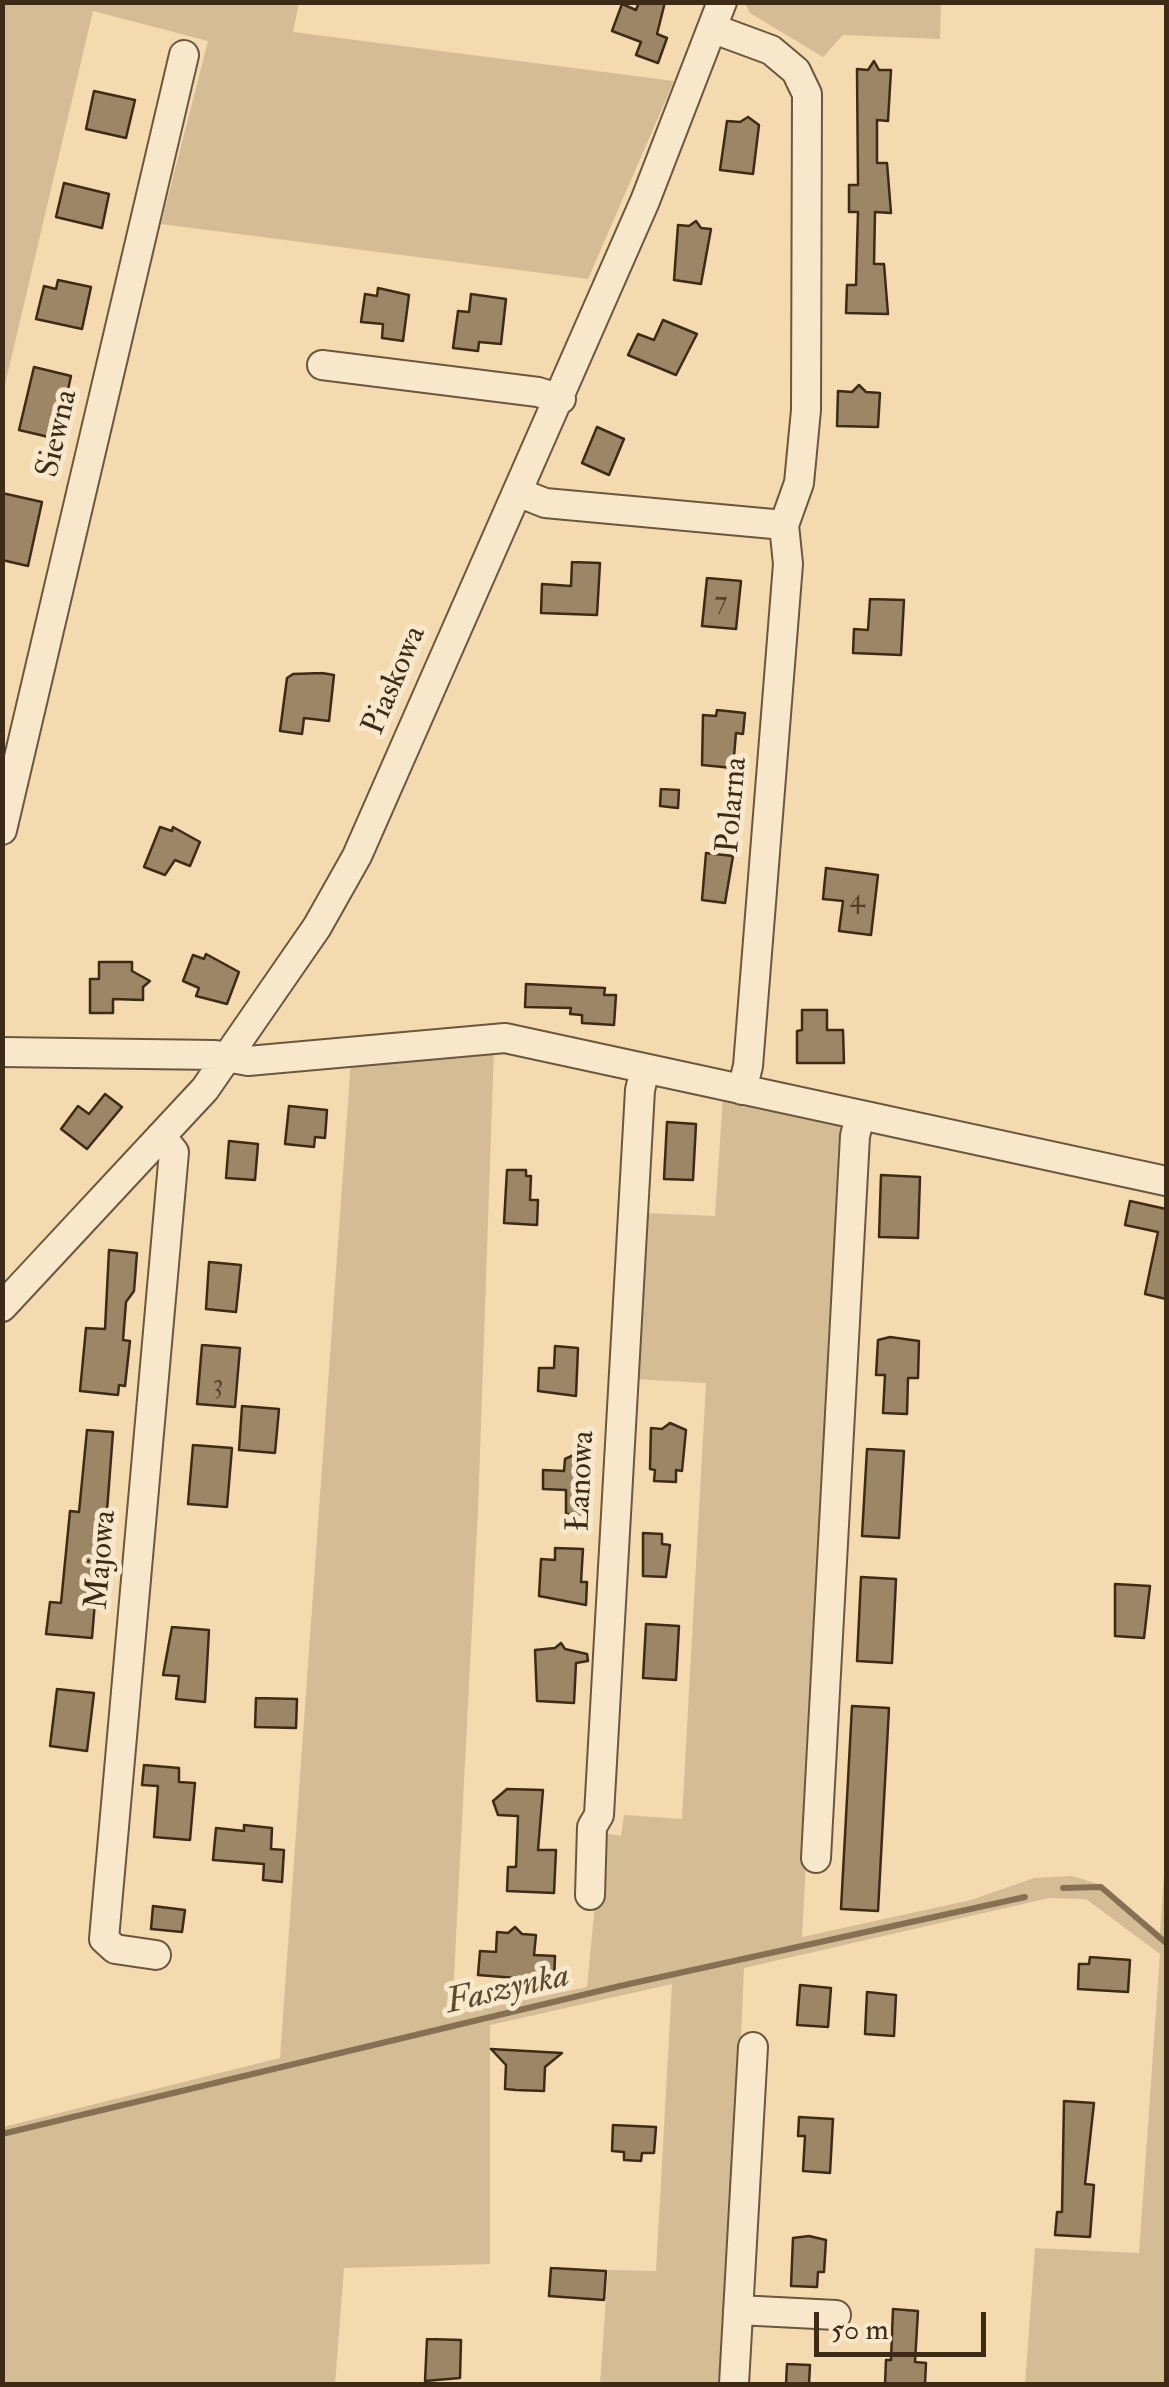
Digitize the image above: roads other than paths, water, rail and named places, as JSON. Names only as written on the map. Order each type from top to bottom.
[{"type":"street","name":"Piaskowa","points":[[2,1307],[230,1057],[317,927],[357,856],[520,494],[718,16]]},
{"type":"street","name":"Polarna","points":[[718,16],[796,70],[807,94],[806,410],[799,483],[784,525],[788,564],[748,1066],[742,1090]]},
{"type":"street","name":"Siewna","points":[[2,830],[184,54]]},
{"type":"street","points":[[322,366],[538,392],[560,399]]},
{"type":"street","points":[[520,494],[545,502],[784,525]]},
{"type":"street","points":[[2,1052],[230,1057],[248,1061],[505,1038],[1166,1180]]},
{"type":"street","name":"Łanowa","points":[[590,1895],[592,1826],[599,1815],[639,1109],[645,1069]]},
{"type":"street","points":[[816,1858],[854,1156],[860,1116]]},
{"type":"street","name":"Majowa","points":[[156,1955],[115,1949],[104,1939],[174,1152],[161,1136]]},
{"type":"street","points":[[734,2384],[753,2048]]},
{"type":"street","points":[[738,2310],[836,2315]]},
{"type":"waterway","name":"Faszynka","points":[[1063,1888],[1101,1887],[1166,1943]]},
{"type":"waterway","name":"Faszynka","points":[[2,2134],[620,1986],[1025,1897]]}]
